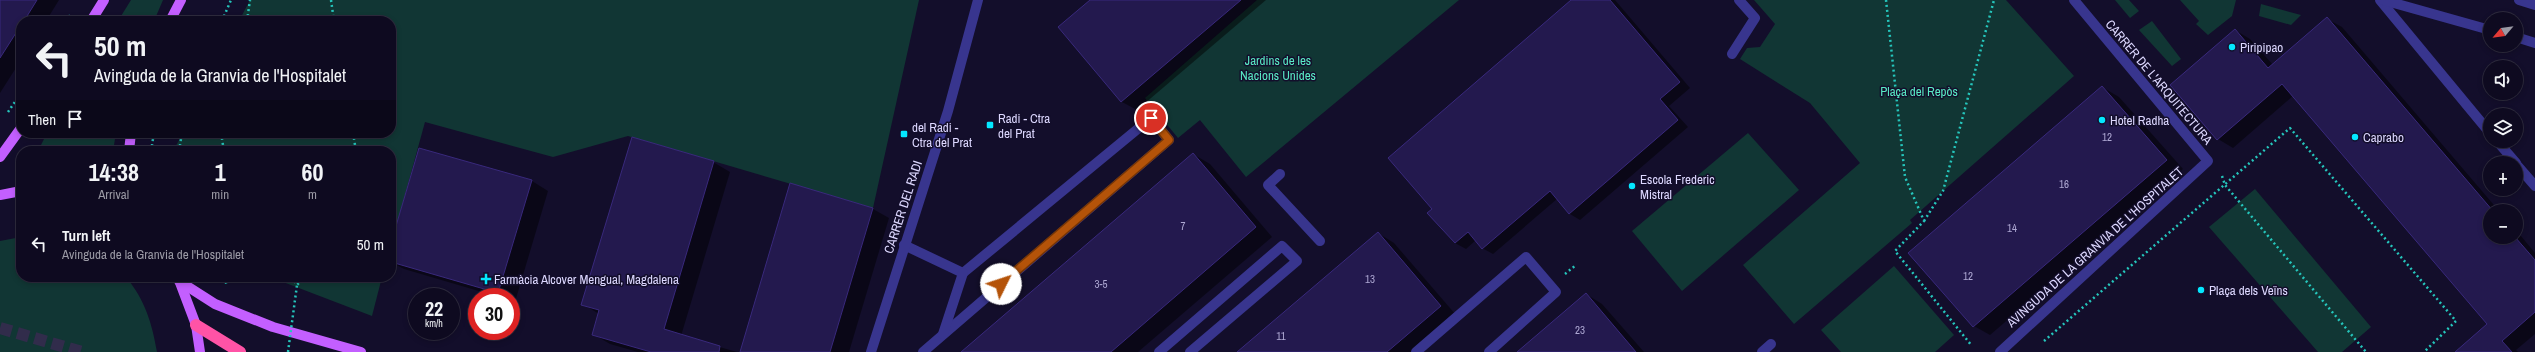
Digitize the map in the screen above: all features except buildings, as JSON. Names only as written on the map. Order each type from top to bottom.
[{"type":"highway","points":[[196,325],[240,352]]},
{"type":"main road","points":[[93,16],[104,0]]},
{"type":"main road","points":[[173,16],[181,0]]},
{"type":"main road","points":[[0,157],[16,135]]},
{"type":"main road","points":[[0,195],[16,192]]},
{"type":"main road","points":[[179,282],[196,325],[200,352]]},
{"type":"main road","points":[[182,282],[215,304],[273,327],[361,352]]},
{"type":"street","name":"CARRER DEL RADI","points":[[871,352],[904,245],[948,112],[978,0]]},
{"type":"street","points":[[1732,54],[1755,18],[1739,0]]},
{"type":"street","name":"CARRER DE L'ARQUITECTURA","points":[[2074,0],[2208,161]]},
{"type":"street","points":[[2381,0],[2483,28]]},
{"type":"street","points":[[2381,0],[2483,124]]},
{"type":"street","points":[[2519,0],[2535,5]]},
{"type":"street","points":[[2523,39],[2535,43]]},
{"type":"street","points":[[923,352],[1169,140],[1151,118],[963,273],[943,334]]},
{"type":"street","points":[[2503,148],[2510,156]]},
{"type":"street","name":"AVINGUDA DE LA GRANVIA DE L'HOSPITALET","points":[[2000,352],[2208,161]]},
{"type":"street","points":[[2523,171],[2535,186]]},
{"type":"street","points":[[1280,174],[1268,185],[1320,241]]},
{"type":"street","points":[[904,245],[963,273]]},
{"type":"street","points":[[1159,352],[1282,246],[1297,261],[1190,352]]},
{"type":"street","points":[[1416,352],[1526,257],[1556,292],[1489,352]]},
{"type":"street","points":[[1762,352],[1771,344]]},
{"type":"path","points":[[224,16],[231,0]]},
{"type":"path","points":[[248,16],[250,0]]},
{"type":"path","points":[[331,0],[333,16]]},
{"type":"path","points":[[1886,0],[1905,177],[1924,221]]},
{"type":"path","points":[[1972,346],[1895,251],[1924,221],[1943,191],[1994,0]]},
{"type":"path","points":[[4,118],[16,100]]},
{"type":"path","points":[[2038,347],[2290,128],[2456,321],[2424,352]]},
{"type":"path","points":[[2220,171],[2226,185],[2366,352]]},
{"type":"path","points":[[288,352],[297,285],[300,282]]},
{"type":"green space","points":[[131,0],[163,0],[156,16],[121,16]]},
{"type":"green space","points":[[250,0],[919,0],[873,208],[628,136],[553,157],[425,122],[396,228],[396,146],[176,146],[180,138],[396,138],[396,16],[242,16]]},
{"type":"green space","name":"Jardins de les Nacions Unides","points":[[1257,0],[1459,0],[1246,177],[1200,120],[1178,138],[1145,98]]},
{"type":"green space","name":"Plaça del Repòs","points":[[1754,0],[2006,0],[2074,76],[1910,220],[1912,223],[1794,324],[1743,265],[1860,163],[1810,103],[1740,59],[1747,48],[1760,47],[1775,24]]},
{"type":"green space","points":[[2115,0],[2129,0],[2139,11],[2130,18]]},
{"type":"green space","points":[[2180,0],[2236,0],[2232,16],[2208,35],[2196,24],[2199,21]]},
{"type":"green space","points":[[2261,4],[2301,15],[2291,25],[2259,16]]},
{"type":"green space","points":[[2152,21],[2181,59],[2172,66],[2139,30]]},
{"type":"green space","points":[[1748,133],[1799,190],[1682,291],[1632,231]]},
{"type":"green space","points":[[44,138],[115,138],[114,146],[41,145]]},
{"type":"green space","points":[[2255,189],[2371,327],[2342,352],[2318,352],[2209,227]]},
{"type":"green space","points":[[16,238],[16,282],[130,282],[147,312],[153,331],[157,352],[0,352],[0,241]]},
{"type":"green space","points":[[1894,266],[1954,335],[1935,352],[1841,352],[1821,330]]},
{"type":"green space","points":[[283,282],[381,282],[372,316]]},
{"type":"tunnel","points":[[0,328],[82,352]]},
{"type":"place","name":"Piripipao","points":[[2232,47]]},
{"type":"place","name":"Hotel Radha","points":[[2102,120]]},
{"type":"place","name":"Radi - Ctra del Prat","points":[[990,125]]},
{"type":"place","name":"del Radi - Ctra del Prat","points":[[904,134]]},
{"type":"place","name":"Caprabo","points":[[2355,137]]},
{"type":"place","name":"Escola Frederic Mistral","points":[[1632,186]]},
{"type":"place","name":"Farmàcia Alcover Mengual, Magdalena","points":[[486,279]]},
{"type":"place","name":"Plaça dels Veïns","points":[[2201,290]]},
{"type":"route","points":[[1001,284],[1169,140],[1151,118]]}]
